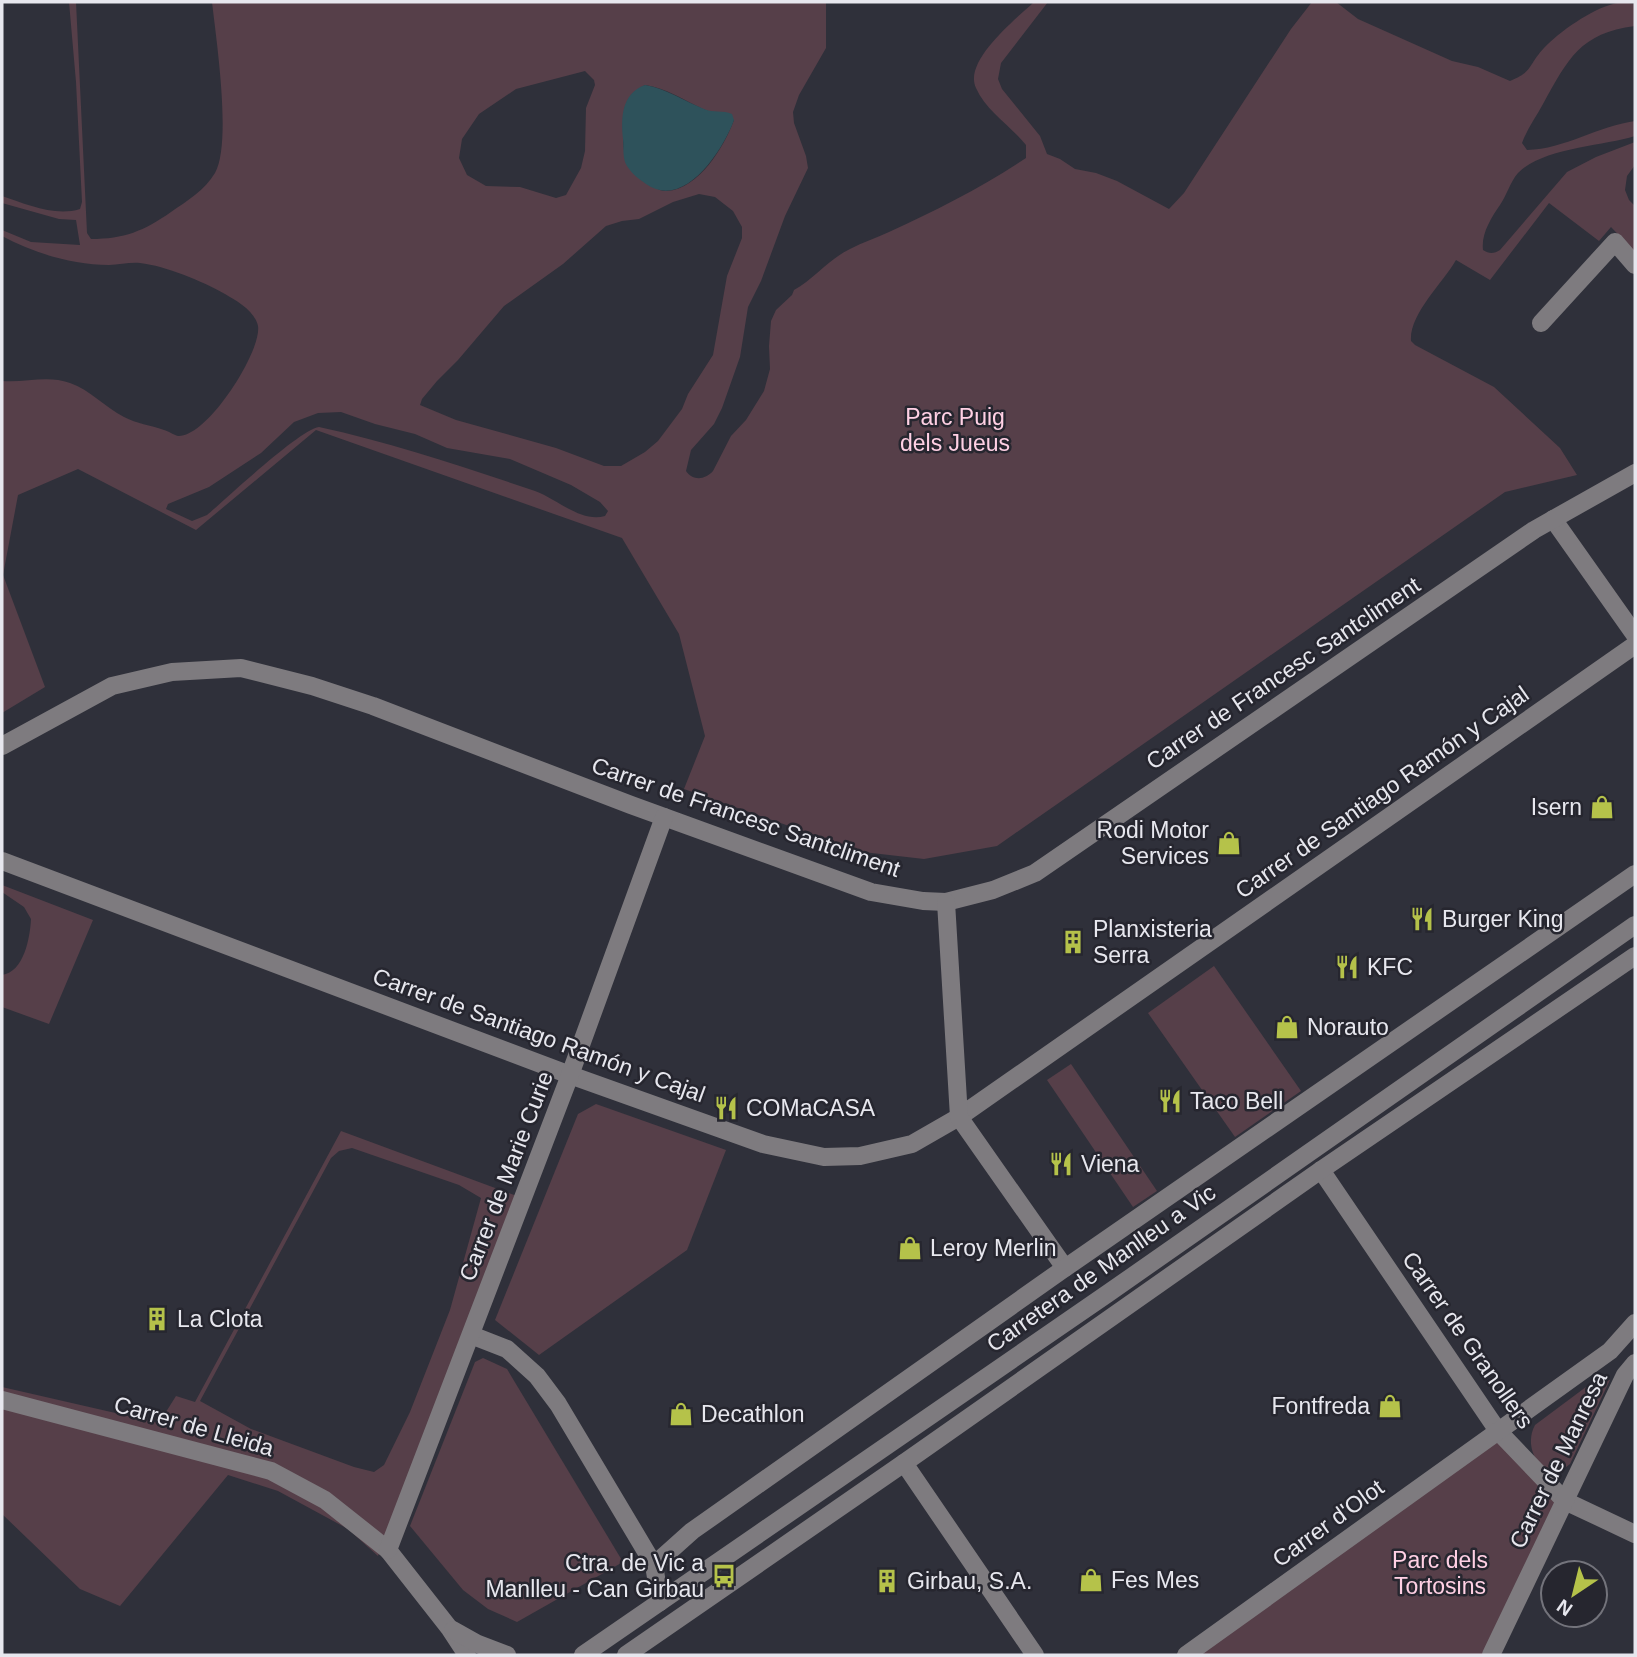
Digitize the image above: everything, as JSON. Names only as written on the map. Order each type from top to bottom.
[{"type":"street","points":[[1541,323],[1615,242],[1635,265]]},
{"type":"street","name":"Carrer de Francesc Santcliment","points":[[2,746],[112,686],[172,672],[241,668],[312,686],[373,706],[664,817],[871,891],[923,901],[946,902],[993,890],[1035,873],[1553,519],[1635,473]]},
{"type":"street","points":[[1553,519],[1635,635]]},
{"type":"street","name":"Carrer de Santiago Ramón y Cajal","points":[[2,861],[570,1075],[763,1144],[824,1157],[860,1156],[912,1144],[959,1117],[1635,645]]},
{"type":"street","name":"Carrer de Marie Curie","points":[[388,1550],[570,1075],[664,817]]},
{"type":"street","name":"Carretera de Manlleu a Vic","points":[[654,1565],[692,1531],[1065,1268],[1635,874]]},
{"type":"street","points":[[946,902],[959,1117],[1065,1268]]},
{"type":"street","name":"Carretera de Manlleu a Vic","points":[[588,1653],[1635,925]]},
{"type":"street","name":"Carretera de Manlleu a Vic","points":[[626,1655],[1321,1170],[1635,956]]},
{"type":"street","name":"Carrer de Granollers","points":[[1321,1170],[1498,1431],[1565,1501],[1635,1534]]},
{"type":"street","name":"Carrer d'Olot","points":[[1186,1655],[1611,1351],[1635,1323]]},
{"type":"street","points":[[471,1335],[507,1349],[537,1376],[558,1404],[654,1565],[660,1602]]},
{"type":"street","name":"Carrer de Manresa","points":[[1492,1655],[1625,1375],[1635,1363]]},
{"type":"street","name":"Carrer de Lleida","points":[[2,1399],[271,1471],[325,1500],[388,1550],[467,1655]]},
{"type":"street","points":[[904,1463],[1035,1655]]},
{"type":"street","points":[[450,1629],[454,1655]]},
{"type":"street","points":[[450,1629],[507,1655]]},
{"type":"green space","name":"Parc Puig dels Jueus","points":[[69,2],[76,2],[87,233],[91,239],[103,239],[133,233],[152,224],[195,195],[215,173],[220,159],[223,115],[212,2],[826,2],[826,48],[799,95],[793,112],[808,168],[748,307],[740,357],[722,408],[714,424],[691,450],[686,471],[696,478],[713,471],[731,436],[746,420],[764,391],[770,369],[771,321],[776,310],[794,290],[842,253],[959,198],[1026,158],[1026,145],[986,104],[976,88],[974,77],[977,66],[993,41],[1034,2],[1048,2],[1001,63],[998,79],[1002,89],[1040,136],[1047,154],[1075,169],[1117,181],[1169,209],[1184,193],[1291,29],[1312,2],[1336,2],[1358,19],[1452,61],[1478,67],[1510,81],[1527,71],[1550,42],[1586,16],[1613,4],[1635,4],[1635,26],[1601,35],[1588,42],[1569,61],[1522,143],[1527,150],[1541,149],[1635,121],[1635,136],[1557,153],[1542,158],[1518,173],[1487,226],[1483,250],[1494,253],[1500,250],[1567,172],[1635,142],[1635,165],[1627,176],[1625,190],[1635,206],[1635,252],[1611,227],[1599,241],[1549,203],[1490,280],[1456,260],[1421,310],[1412,331],[1411,341],[1415,345],[1494,387],[1560,448],[1577,475],[1505,492],[997,846],[924,859],[863,852],[684,789],[705,736],[679,634],[622,538],[316,430],[196,530],[78,469],[18,495],[3,575],[45,687],[2,713],[2,381],[45,379],[70,383],[124,417],[178,436],[190,433],[217,409],[242,372],[257,338],[258,326],[245,307],[216,289],[184,275],[140,263],[109,265],[67,260],[40,253],[2,236],[2,230],[31,242],[80,245],[76,220],[59,219],[2,203],[2,196],[51,211],[80,209],[82,202]],"holes":[[[585,71],[594,80],[595,85],[586,108],[585,151],[581,168],[566,195],[556,198],[520,187],[486,186],[467,175],[459,158],[462,139],[479,114],[516,89]],[[645,85],[660,89],[734,120],[717,154],[690,183],[664,191],[639,178],[629,167],[624,146],[624,115],[626,103]],[[699,194],[715,197],[733,211],[742,227],[742,238],[727,276],[713,355],[688,394],[682,409],[658,441],[645,452],[621,466],[604,466],[556,448],[456,420],[420,405],[437,381],[504,306],[563,264],[606,226],[639,219],[673,202]],[[341,412],[415,434],[447,448],[510,459],[571,485],[600,502],[608,511],[605,516],[587,516],[535,491],[482,473],[319,427],[280,452],[207,515],[192,521],[166,509],[168,504],[209,487],[261,453],[294,422],[318,413]]]},
{"type":"green space","points":[[2,885],[93,920],[49,1024],[2,1007],[2,975],[10,973],[21,961],[31,919],[24,907],[2,892]]},
{"type":"green space","points":[[1214,966],[1301,1091],[1235,1137],[1148,1013]]},
{"type":"green space","points":[[1071,1064],[1157,1191],[1133,1207],[1047,1080]]},
{"type":"green space","points":[[596,1104],[726,1150],[687,1250],[539,1355],[495,1320],[578,1114]]},
{"type":"green space","points":[[341,1131],[517,1196],[378,1556],[348,1529],[278,1491],[228,1475],[120,1606],[80,1589],[2,1514],[2,1387],[159,1423],[176,1396],[195,1402]],"holes":[[[352,1148],[459,1185],[481,1198],[450,1310],[410,1412],[384,1465],[374,1472],[354,1467],[251,1429],[200,1401],[331,1158],[339,1151]]]},
{"type":"green space","points":[[483,1358],[507,1369],[623,1562],[517,1622],[488,1609],[463,1590],[410,1526],[475,1362]]},
{"type":"green space","points":[[1598,1378],[1610,1380],[1570,1464],[1561,1471],[1545,1467],[1539,1463],[1532,1449],[1535,1425]]},
{"type":"green space","name":"Parc dels Tortosins","points":[[1498,1431],[1565,1501],[1491,1655],[1186,1655]]},
{"type":"water","points":[[645,85],[668,92],[707,110],[732,114],[734,120],[711,161],[688,184],[674,190],[660,190],[646,184],[631,171],[624,160],[624,108],[631,94]]},
{"type":"place","name":"Isern","points":[[1602,807]]},
{"type":"place","name":"Rodi Motor Services","points":[[1229,843]]},
{"type":"place","name":"Burger King","points":[[1422,919]]},
{"type":"place","name":"Planxisteria Serra","points":[[1073,942]]},
{"type":"place","name":"KFC","points":[[1347,967]]},
{"type":"place","name":"Norauto","points":[[1287,1027]]},
{"type":"place","name":"Taco Bell","points":[[1170,1101]]},
{"type":"place","name":"COMaCASA","points":[[726,1108]]},
{"type":"place","name":"Viena","points":[[1061,1164]]},
{"type":"place","name":"Leroy Merlin","points":[[910,1248]]},
{"type":"place","name":"La Clota","points":[[157,1319]]},
{"type":"place","name":"Fontfreda","points":[[1390,1406]]},
{"type":"place","name":"Decathlon","points":[[681,1414]]},
{"type":"place","name":"Ctra. de Vic a Manlleu - Can Girbau","points":[[724,1576]]},
{"type":"place","name":"Fes Mes","points":[[1091,1580]]},
{"type":"place","name":"Girbau, S.A.","points":[[887,1581]]}]
